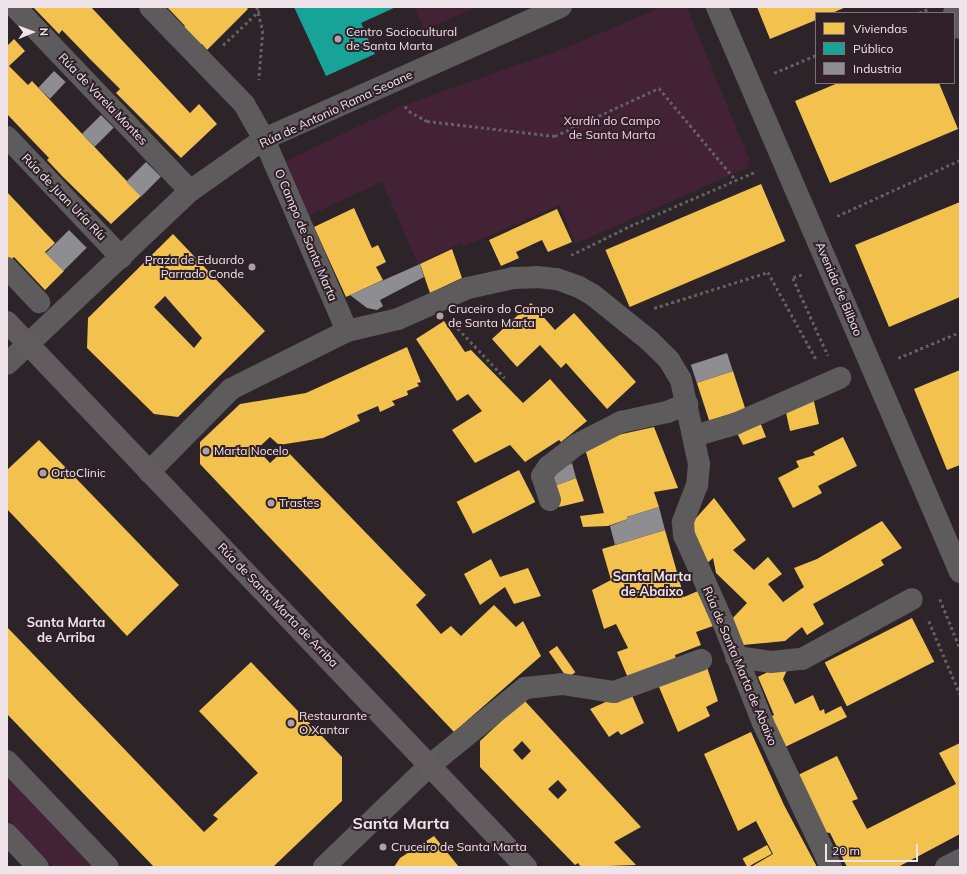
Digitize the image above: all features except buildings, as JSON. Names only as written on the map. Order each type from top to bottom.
[{"type":"street","name":"Rúa de Varela Montes","points":[[15,7],[190,191]]},
{"type":"street","name":"O Campo de Santa Marta","points":[[150,7],[244,104],[264,139],[347,331]]},
{"type":"street","name":"Rúa de Antonio Rama Seoane","points":[[7,364],[122,257],[190,191],[264,139],[561,7]]},
{"type":"street","name":"Avenida de Bilbao","points":[[717,7],[960,572]]},
{"type":"street","points":[[955,16],[960,28]]},
{"type":"street","name":"Rúa de Juan Uría Ríu","points":[[7,137],[122,257]]},
{"type":"street","points":[[7,268],[39,302]]},
{"type":"street","points":[[149,472],[231,390],[347,331],[398,319],[442,298],[491,282],[537,277],[557,279],[579,287],[594,295],[623,318],[669,360],[681,380],[687,404],[667,412],[621,422],[576,445],[548,467],[542,476],[550,500]]},
{"type":"street","name":"Rúa de Santa Marta de Arriba","points":[[7,322],[526,867]]},
{"type":"street","points":[[694,436],[735,424],[833,374]]},
{"type":"street","name":"Rúa de Santa Marta de Abaixo","points":[[687,404],[699,464],[697,485],[683,522],[684,535],[736,657],[762,723],[830,867]]},
{"type":"street","points":[[736,657],[771,662],[802,659],[912,599]]},
{"type":"street","points":[[324,867],[429,766],[526,688],[562,684],[614,692],[700,660]]},
{"type":"street","points":[[7,761],[108,867]]},
{"type":"street","points":[[7,834],[38,867]]},
{"type":"street","points":[[946,867],[960,860]]},
{"type":"path","points":[[244,104],[261,76],[263,31],[257,7]]},
{"type":"path","points":[[922,12],[929,9]]},
{"type":"path","points":[[204,63],[259,11]]},
{"type":"path","points":[[768,75],[815,56]]},
{"type":"path","points":[[403,102],[409,111],[427,121],[555,136],[658,88],[736,179]]},
{"type":"path","points":[[830,220],[960,160]]},
{"type":"path","points":[[557,279],[560,262],[581,248],[736,179],[761,170]]},
{"type":"path","points":[[623,318],[768,272],[833,374]]},
{"type":"path","points":[[806,273],[794,278],[833,374]]},
{"type":"path","points":[[451,321],[505,378]]},
{"type":"path","points":[[890,361],[960,332]]},
{"type":"path","points":[[927,617],[960,694]]},
{"type":"path","points":[[957,641],[960,648]]},
{"type":"green space","points":[[414,7],[477,7],[424,30]]},
{"type":"green space","name":"Xardín do Campo de Santa Marta","points":[[662,7],[687,7],[749,159],[748,167],[575,244],[559,205],[485,238],[462,246],[461,243],[418,264],[382,182],[308,216],[286,161],[399,107],[565,48]]},
{"type":"green space","points":[[7,771],[98,867],[54,867],[7,818]]},
{"type":"place","name":"Centro Sociocultural de Santa Marta","points":[[338,39]]},
{"type":"place","name":"Praza de Eduardo Parrado Conde","points":[[252,267]]},
{"type":"place","name":"Cruceiro do Campo de Santa Marta","points":[[440,316]]},
{"type":"place","name":"Marta Nocelo","points":[[206,451]]},
{"type":"place","name":"OrtoClinic","points":[[43,473]]},
{"type":"place","name":"Trastes","points":[[271,503]]},
{"type":"place","name":"Restaurante O Xantar","points":[[291,723]]},
{"type":"place","name":"Cruceiro de Santa Marta","points":[[383,847]]},
{"type":"district","name":"Santa Marta de Abaixo","points":[[652,584]]},
{"type":"district","name":"Santa Marta de Arriba","points":[[66,630]]},
{"type":"district","name":"Santa Marta","points":[[401,823]]}]
